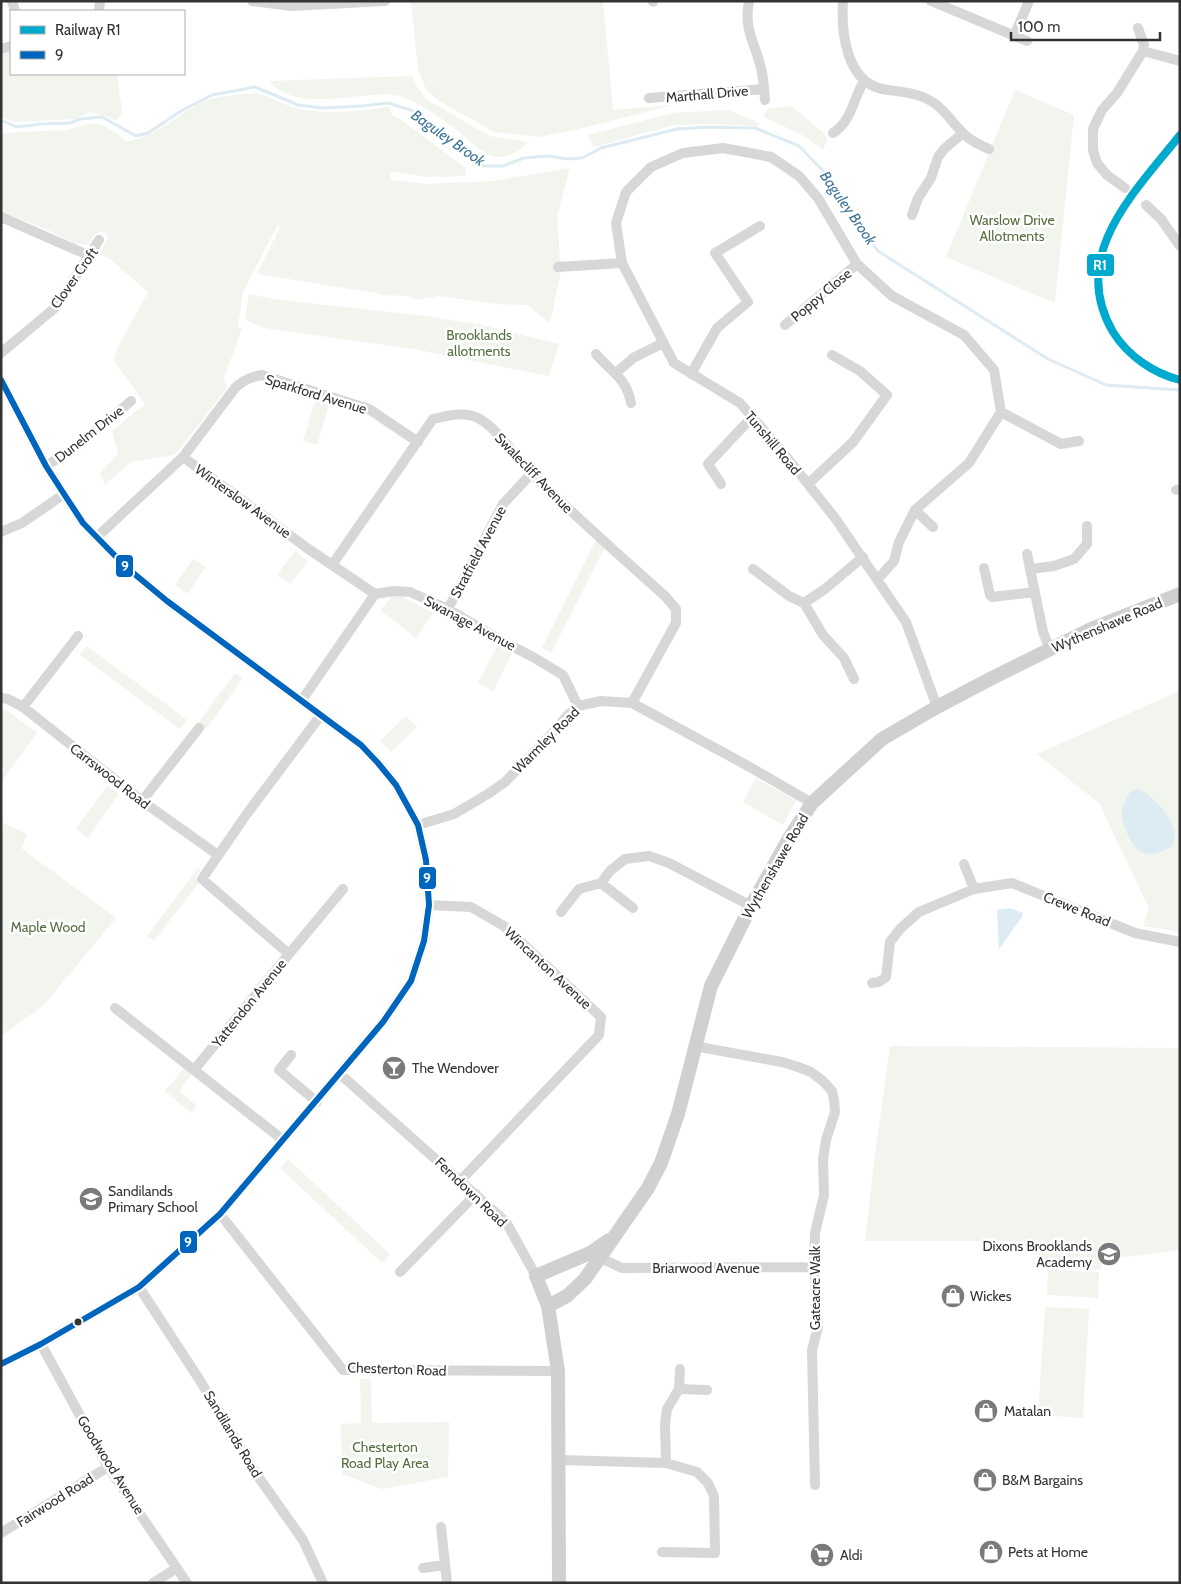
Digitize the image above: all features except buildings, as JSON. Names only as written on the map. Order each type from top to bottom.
[{"type":"main road","name":"Wythenshawe Road","points":[[548,1306],[567,1296],[585,1279],[595,1256],[614,1237],[644,1194],[661,1163],[678,1114],[711,986],[751,906],[791,835],[812,803],[882,739],[992,678],[1050,649],[1092,629],[1180,594]]},
{"type":"main road","points":[[536,1276],[595,1256]]},
{"type":"main road","name":"Ferndown Road","points":[[536,1276],[548,1306],[558,1371],[560,1460],[559,1583]]},
{"type":"street","points":[[252,1],[292,6],[385,1]]},
{"type":"street","name":"Marthall Drive","points":[[749,1],[747,28],[759,62],[765,100]]},
{"type":"street","points":[[843,1],[843,22],[850,57],[858,75],[864,81],[877,88],[922,96],[942,109],[970,140],[989,149]]},
{"type":"street","points":[[931,1],[1027,41]]},
{"type":"street","points":[[1014,36],[1029,1]]},
{"type":"street","points":[[1125,188],[1107,175],[1097,163],[1093,150],[1093,129],[1102,110],[1117,93],[1143,50],[1144,45],[1138,28]]},
{"type":"street","points":[[1143,50],[1180,61]]},
{"type":"street","points":[[833,133],[845,124],[864,81]]},
{"type":"street","name":"Marthall Drive","points":[[649,98],[764,89]]},
{"type":"street","points":[[912,215],[918,198],[931,178],[938,157],[962,133]]},
{"type":"street","name":"Tunshill Road","points":[[857,264],[818,198],[799,176],[771,157],[723,148],[683,153],[652,168],[626,192],[616,223],[622,263],[674,363],[740,403],[835,518],[906,622],[938,708]]},
{"type":"street","points":[[1146,205],[1161,219],[1180,246]]},
{"type":"street","points":[[1,217],[90,256]]},
{"type":"street","points":[[691,374],[717,328],[748,302],[715,253],[760,226]]},
{"type":"street","name":"Clover Croft","points":[[1,354],[56,307],[99,240]]},
{"type":"street","points":[[558,267],[622,263]]},
{"type":"street","points":[[857,264],[892,296],[964,335],[994,370],[1001,412],[969,463],[915,510],[899,542],[894,561],[878,580]]},
{"type":"street","name":"Poppy Close","points":[[785,325],[857,264]]},
{"type":"street","points":[[616,373],[633,358],[663,343]]},
{"type":"street","points":[[596,354],[616,373],[629,392],[631,403]]},
{"type":"street","points":[[808,484],[853,442],[887,395],[860,371],[832,355]]},
{"type":"street","name":"Sparkford Avenue","points":[[183,457],[235,388],[251,377],[262,376],[370,409],[418,442]]},
{"type":"street","points":[[1,380],[46,466],[83,523],[126,567],[167,601],[361,745],[396,785],[418,825],[426,860],[428,905],[424,941],[411,981],[383,1022],[220,1214],[139,1287],[41,1344],[1,1364]]},
{"type":"street","name":"Dunelm Drive","points":[[46,466],[80,444],[131,401]]},
{"type":"street","points":[[1001,412],[1060,444],[1079,441]]},
{"type":"street","name":"Swalecliff Avenue","points":[[332,565],[433,419],[462,414],[477,418],[500,436],[531,474],[665,596],[676,609],[676,623],[632,703]]},
{"type":"street","points":[[722,484],[708,464],[752,417]]},
{"type":"street","name":"Winterslow Avenue","points":[[97,537],[183,457],[375,594]]},
{"type":"street","name":"Stratfield Avenue","points":[[448,609],[503,504],[531,474]]},
{"type":"street","points":[[1,532],[22,523],[64,494]]},
{"type":"street","points":[[915,510],[933,527]]},
{"type":"street","points":[[1031,569],[1054,566],[1074,559],[1087,544],[1087,526]]},
{"type":"street","points":[[1027,554],[1044,632],[1050,649]]},
{"type":"street","points":[[804,603],[825,589],[863,557]]},
{"type":"street","points":[[984,568],[992,597],[1035,592]]},
{"type":"street","points":[[753,569],[789,596],[804,603],[823,635],[844,658],[854,679]]},
{"type":"street","name":"Swanage Avenue","points":[[375,594],[394,591],[410,592],[448,609],[563,675],[578,706]]},
{"type":"street","points":[[302,700],[375,594]]},
{"type":"street","points":[[23,707],[78,636]]},
{"type":"street","name":"Carrswood Road","points":[[1,698],[8,699],[23,707],[142,801],[218,855]]},
{"type":"street","name":"Warmley Road","points":[[418,825],[454,814],[494,790],[578,706],[600,701],[632,703],[812,803]]},
{"type":"street","name":"Yattendon Avenue","points":[[194,1070],[289,954],[202,879],[321,715]]},
{"type":"street","points":[[142,801],[199,728]]},
{"type":"street","points":[[562,912],[579,889],[601,883],[610,871],[625,859],[648,856],[669,863],[751,906]]},
{"type":"street","points":[[964,864],[974,889]]},
{"type":"street","name":"Crewe Road","points":[[872,983],[879,982],[886,977],[890,942],[900,929],[919,912],[974,889],[1012,882],[1135,932],[1180,942]]},
{"type":"street","points":[[601,883],[633,908]]},
{"type":"street","points":[[289,954],[343,889]]},
{"type":"street","name":"Wincanton Avenue","points":[[428,905],[471,907],[504,926],[600,1017],[599,1035],[461,1180]]},
{"type":"street","points":[[115,1008],[283,1140]]},
{"type":"street","name":"Gateacre Walk","points":[[694,1046],[782,1062],[798,1067],[810,1072],[823,1081],[832,1091],[835,1112],[826,1140],[823,1159],[824,1194],[815,1233],[814,1267],[818,1327],[812,1350],[815,1485]]},
{"type":"street","points":[[291,1055],[279,1070],[316,1102]]},
{"type":"street","name":"Ferndown Road","points":[[340,1074],[506,1222],[536,1276]]},
{"type":"street","points":[[400,1272],[476,1194]]},
{"type":"street","name":"Chesterton Road","points":[[220,1214],[343,1370],[558,1371]]},
{"type":"street","name":"Briarwood Avenue","points":[[595,1256],[622,1268],[814,1267]]},
{"type":"street","name":"Sandilands Road","points":[[139,1287],[199,1379],[256,1474],[303,1540],[323,1583]]},
{"type":"street","name":"Goodwood Avenue","points":[[41,1344],[108,1467],[187,1583]]},
{"type":"street","points":[[666,1463],[665,1424],[667,1409],[679,1390],[680,1369]]},
{"type":"street","points":[[679,1390],[707,1390]]},
{"type":"street","points":[[560,1460],[666,1463],[697,1472],[708,1483],[714,1496],[714,1552],[662,1552]]},
{"type":"street","name":"Fairwood Road","points":[[1,1533],[108,1467]]},
{"type":"street","points":[[441,1526],[447,1583]]},
{"type":"street","points":[[422,1568],[445,1565]]},
{"type":"street","points":[[154,1583],[178,1568]]},
{"type":"green space","points":[[411,1],[603,1],[613,110],[673,105],[541,137],[494,132],[438,100],[426,90],[418,69]]},
{"type":"green space","points":[[10,50],[10,75],[117,75],[122,112],[117,120],[90,112],[75,119],[15,122],[1,117],[1,53]]},
{"type":"green space","points":[[412,76],[427,100],[490,136],[528,142],[514,154],[502,157],[490,155],[430,111],[401,97],[379,95],[311,99],[295,97],[281,91],[269,81]]},
{"type":"green space","name":"Warslow Drive Allotments","points":[[1015,90],[1074,115],[1055,303],[946,257]]},
{"type":"green space","points":[[257,93],[292,107],[320,112],[344,112],[390,107],[392,116],[401,120],[466,168],[465,176],[426,177],[390,171],[391,180],[426,184],[494,181],[570,168],[557,216],[561,271],[550,323],[527,305],[496,304],[439,296],[417,300],[407,296],[383,295],[257,274],[281,225],[278,225],[243,292],[238,327],[242,329],[224,378],[227,388],[175,455],[131,462],[105,485],[100,473],[118,454],[112,431],[145,404],[114,361],[117,349],[148,292],[111,260],[100,254],[108,238],[106,233],[97,233],[88,245],[76,244],[41,227],[1,213],[1,133],[66,130],[94,123],[105,126],[127,141],[148,135],[203,102],[216,98]]},
{"type":"green space","points":[[791,106],[823,132],[827,139],[823,150],[806,137],[764,117],[767,109]]},
{"type":"green space","points":[[728,110],[759,123],[758,126],[674,125],[594,147],[588,135],[673,113]]},
{"type":"green space","name":"Brooklands allotments","points":[[249,294],[273,299],[426,316],[482,325],[559,344],[549,376],[414,349],[265,328],[245,320]]},
{"type":"green space","points":[[316,398],[330,401],[317,445],[303,441]]},
{"type":"green space","points":[[596,540],[605,547],[551,653],[542,648]]},
{"type":"green space","points":[[295,551],[308,561],[290,584],[277,575]]},
{"type":"green space","points":[[193,559],[206,567],[187,594],[175,585]]},
{"type":"green space","points":[[393,594],[397,594],[433,613],[416,638],[381,611]]},
{"type":"green space","points":[[87,646],[187,720],[180,729],[80,655]]},
{"type":"green space","points":[[497,646],[512,654],[493,691],[478,683]]},
{"type":"green space","points":[[235,673],[243,678],[206,729],[198,723]]},
{"type":"green space","points":[[1180,691],[1180,932],[1143,926],[1149,908],[1099,803],[1037,754]]},
{"type":"green space","points":[[1,709],[7,710],[37,733],[2,781]]},
{"type":"green space","points":[[406,716],[417,727],[391,752],[380,741]]},
{"type":"green space","points":[[756,778],[796,800],[783,825],[743,802]]},
{"type":"green space","points":[[107,786],[119,794],[88,838],[76,829]]},
{"type":"green space","name":"Maple Wood","points":[[1,822],[27,834],[22,849],[116,918],[44,1005],[1,1036]]},
{"type":"green space","points":[[198,868],[201,870],[195,878],[200,881],[154,941],[147,936]]},
{"type":"green space","name":"Dixons Brooklands Academy","points":[[890,1046],[1180,1048],[1180,1250],[1102,1260],[1101,1269],[1040,1266],[1038,1241],[865,1241]]},
{"type":"green space","points":[[184,1068],[192,1074],[179,1091],[197,1106],[191,1113],[165,1091]]},
{"type":"green space","points":[[288,1159],[390,1254],[382,1263],[280,1168]]},
{"type":"green space","points":[[1048,1270],[1099,1272],[1098,1298],[1047,1295]]},
{"type":"green space","points":[[1045,1307],[1089,1309],[1083,1418],[1038,1415]]},
{"type":"green space","name":"Chesterton Road Play Area","points":[[360,1379],[371,1379],[372,1423],[449,1422],[448,1477],[382,1489],[342,1474],[341,1424],[361,1423]]},
{"type":"shaded area","points":[[1136,789],[1149,795],[1162,808],[1174,830],[1175,838],[1173,845],[1158,853],[1146,854],[1140,851],[1131,841],[1125,828],[1122,816],[1123,808],[1130,792]]},
{"type":"shaded area","points":[[1010,908],[1023,913],[1022,917],[999,949],[997,910]]},
{"type":"waterway","name":"Baguley Brook","points":[[1,120],[17,127],[70,123],[80,119],[102,117],[136,136],[148,133],[181,111],[212,95],[255,87],[298,105],[323,108],[388,103],[411,110],[484,166],[503,166],[524,158],[547,156],[568,159],[582,158],[601,148],[677,129],[709,127],[755,128],[799,146],[828,176],[878,251],[1048,359],[1106,385],[1180,390]]},
{"type":"rail line","name":"R1","points":[[1180,135],[1127,202],[1113,226],[1103,251],[1098,277],[1101,304],[1119,341],[1134,356],[1151,368],[1180,380]]},
{"type":"transit line","name":"9","points":[[1,380],[46,466],[83,523],[126,567],[167,601],[361,745],[396,785],[418,825],[426,860],[429,905],[424,941],[411,981],[383,1022],[220,1214],[139,1287],[41,1344],[1,1364]]},
{"type":"place","name":"The Wendover","points":[[394,1068]]},
{"type":"place","name":"Sandilands Primary School","points":[[91,1199]]},
{"type":"place","name":"Dixons Brooklands Academy","points":[[1109,1254]]},
{"type":"place","name":"Wickes","points":[[953,1296]]},
{"type":"place","name":"Matalan","points":[[986,1411]]},
{"type":"place","name":"B&M Bargains","points":[[985,1480]]},
{"type":"place","name":"Pets at Home","points":[[991,1552]]},
{"type":"place","name":"Aldi","points":[[822,1555]]}]
